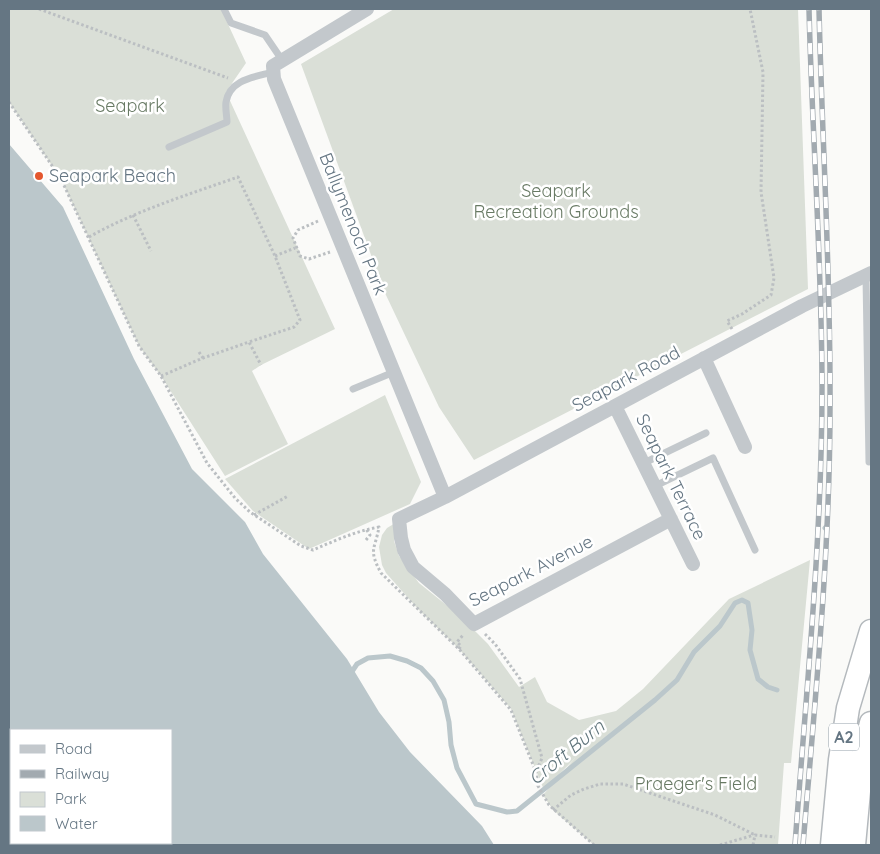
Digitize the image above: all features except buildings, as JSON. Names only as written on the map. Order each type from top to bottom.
[{"type":"highway","name":"A2","points":[[832,845],[840,760],[848,708],[871,631]]},
{"type":"highway","name":"A2","points":[[854,845],[862,759],[871,723]]},
{"type":"street","points":[[273,72],[273,66],[367,9]]},
{"type":"street","name":"Ballymenoch Park","points":[[273,72],[274,79],[445,497]]},
{"type":"street","name":"Seapark Road","points":[[399,519],[445,497],[827,293],[868,274]]},
{"type":"street","points":[[704,358],[745,447]]},
{"type":"street","name":"Seapark Terrace","points":[[615,406],[693,564]]},
{"type":"street","name":"Seapark Avenue","points":[[399,519],[404,550],[413,567],[445,594],[474,624],[671,519]]},
{"type":"lane","points":[[224,9],[231,23],[265,35],[282,60]]},
{"type":"lane","points":[[169,147],[227,122],[226,101],[234,86],[243,80],[273,72]]},
{"type":"lane","points":[[868,274],[869,462]]},
{"type":"lane","points":[[353,389],[394,372]]},
{"type":"lane","points":[[644,463],[706,433]]},
{"type":"lane","points":[[655,486],[713,458],[755,550]]},
{"type":"path","points":[[39,9],[230,79],[234,86]]},
{"type":"path","points":[[738,340],[727,321],[771,296],[774,278],[761,192],[763,72],[750,9]]},
{"type":"path","points":[[9,102],[61,179],[140,346],[161,376],[207,463],[235,498],[254,515],[301,546],[313,550],[379,527],[373,547],[374,560],[381,573],[459,650],[511,710],[536,772],[538,786],[549,805],[594,845]]},
{"type":"path","points":[[89,237],[133,215],[238,177],[275,256],[300,320],[294,327],[203,358],[161,376]]},
{"type":"path","points":[[133,215],[151,251]]},
{"type":"path","points":[[330,217],[298,230],[293,238],[295,248],[300,256],[309,259],[343,248]]},
{"type":"path","points":[[275,256],[295,248]]},
{"type":"path","points":[[249,342],[261,365]]},
{"type":"path","points":[[199,352],[203,358]]},
{"type":"path","points":[[254,515],[288,496]]},
{"type":"path","points":[[366,530],[370,535],[366,540]]},
{"type":"path","points":[[474,624],[495,644],[520,679],[542,758],[536,772]]},
{"type":"path","points":[[553,810],[571,795],[584,788],[600,784],[622,784],[715,815],[755,834],[775,837]]},
{"type":"path","points":[[720,845],[755,834]]},
{"type":"path","points":[[753,845],[755,834]]},
{"type":"green space","name":"Seapark","points":[[9,9],[221,9],[246,63],[226,92],[335,329],[252,371],[288,444],[225,476],[161,376],[139,346],[61,179],[9,102]]},
{"type":"green space","name":"Seapark Recreation Grounds","points":[[394,9],[798,9],[808,289],[474,460],[439,407],[385,293],[301,64]]},
{"type":"green space","points":[[385,395],[421,482],[410,504],[309,549],[253,511],[225,479]]},
{"type":"green space","name":"Praeger's Field","points":[[397,522],[394,541],[399,556],[419,583],[460,616],[488,644],[519,687],[535,677],[547,702],[579,720],[616,711],[643,689],[729,599],[810,560],[791,763],[784,763],[778,845],[594,845],[553,810],[543,795],[576,757],[544,790],[511,709],[459,649],[418,609],[386,573],[382,565],[379,547],[382,535],[387,528]]},
{"type":"water","points":[[9,144],[63,207],[134,359],[192,469],[245,522],[263,554],[347,659],[379,712],[410,752],[482,826],[494,845],[9,845]]},
{"type":"waterway","name":"Croft Burn","points":[[353,670],[357,664],[368,658],[390,656],[421,668],[433,681],[444,700],[449,722],[451,745],[457,768],[476,804],[507,812],[517,811],[655,700],[677,680],[694,652],[720,626],[735,603],[742,600],[748,603],[752,630],[750,650],[758,679],[768,687],[777,690]]},
{"type":"railway","points":[[795,845],[813,616],[819,502],[822,387],[809,9]]},
{"type":"railway","points":[[803,845],[825,572],[829,463],[829,308],[819,9]]},
{"type":"place","name":"Seapark Beach","points":[[39,176]]}]
